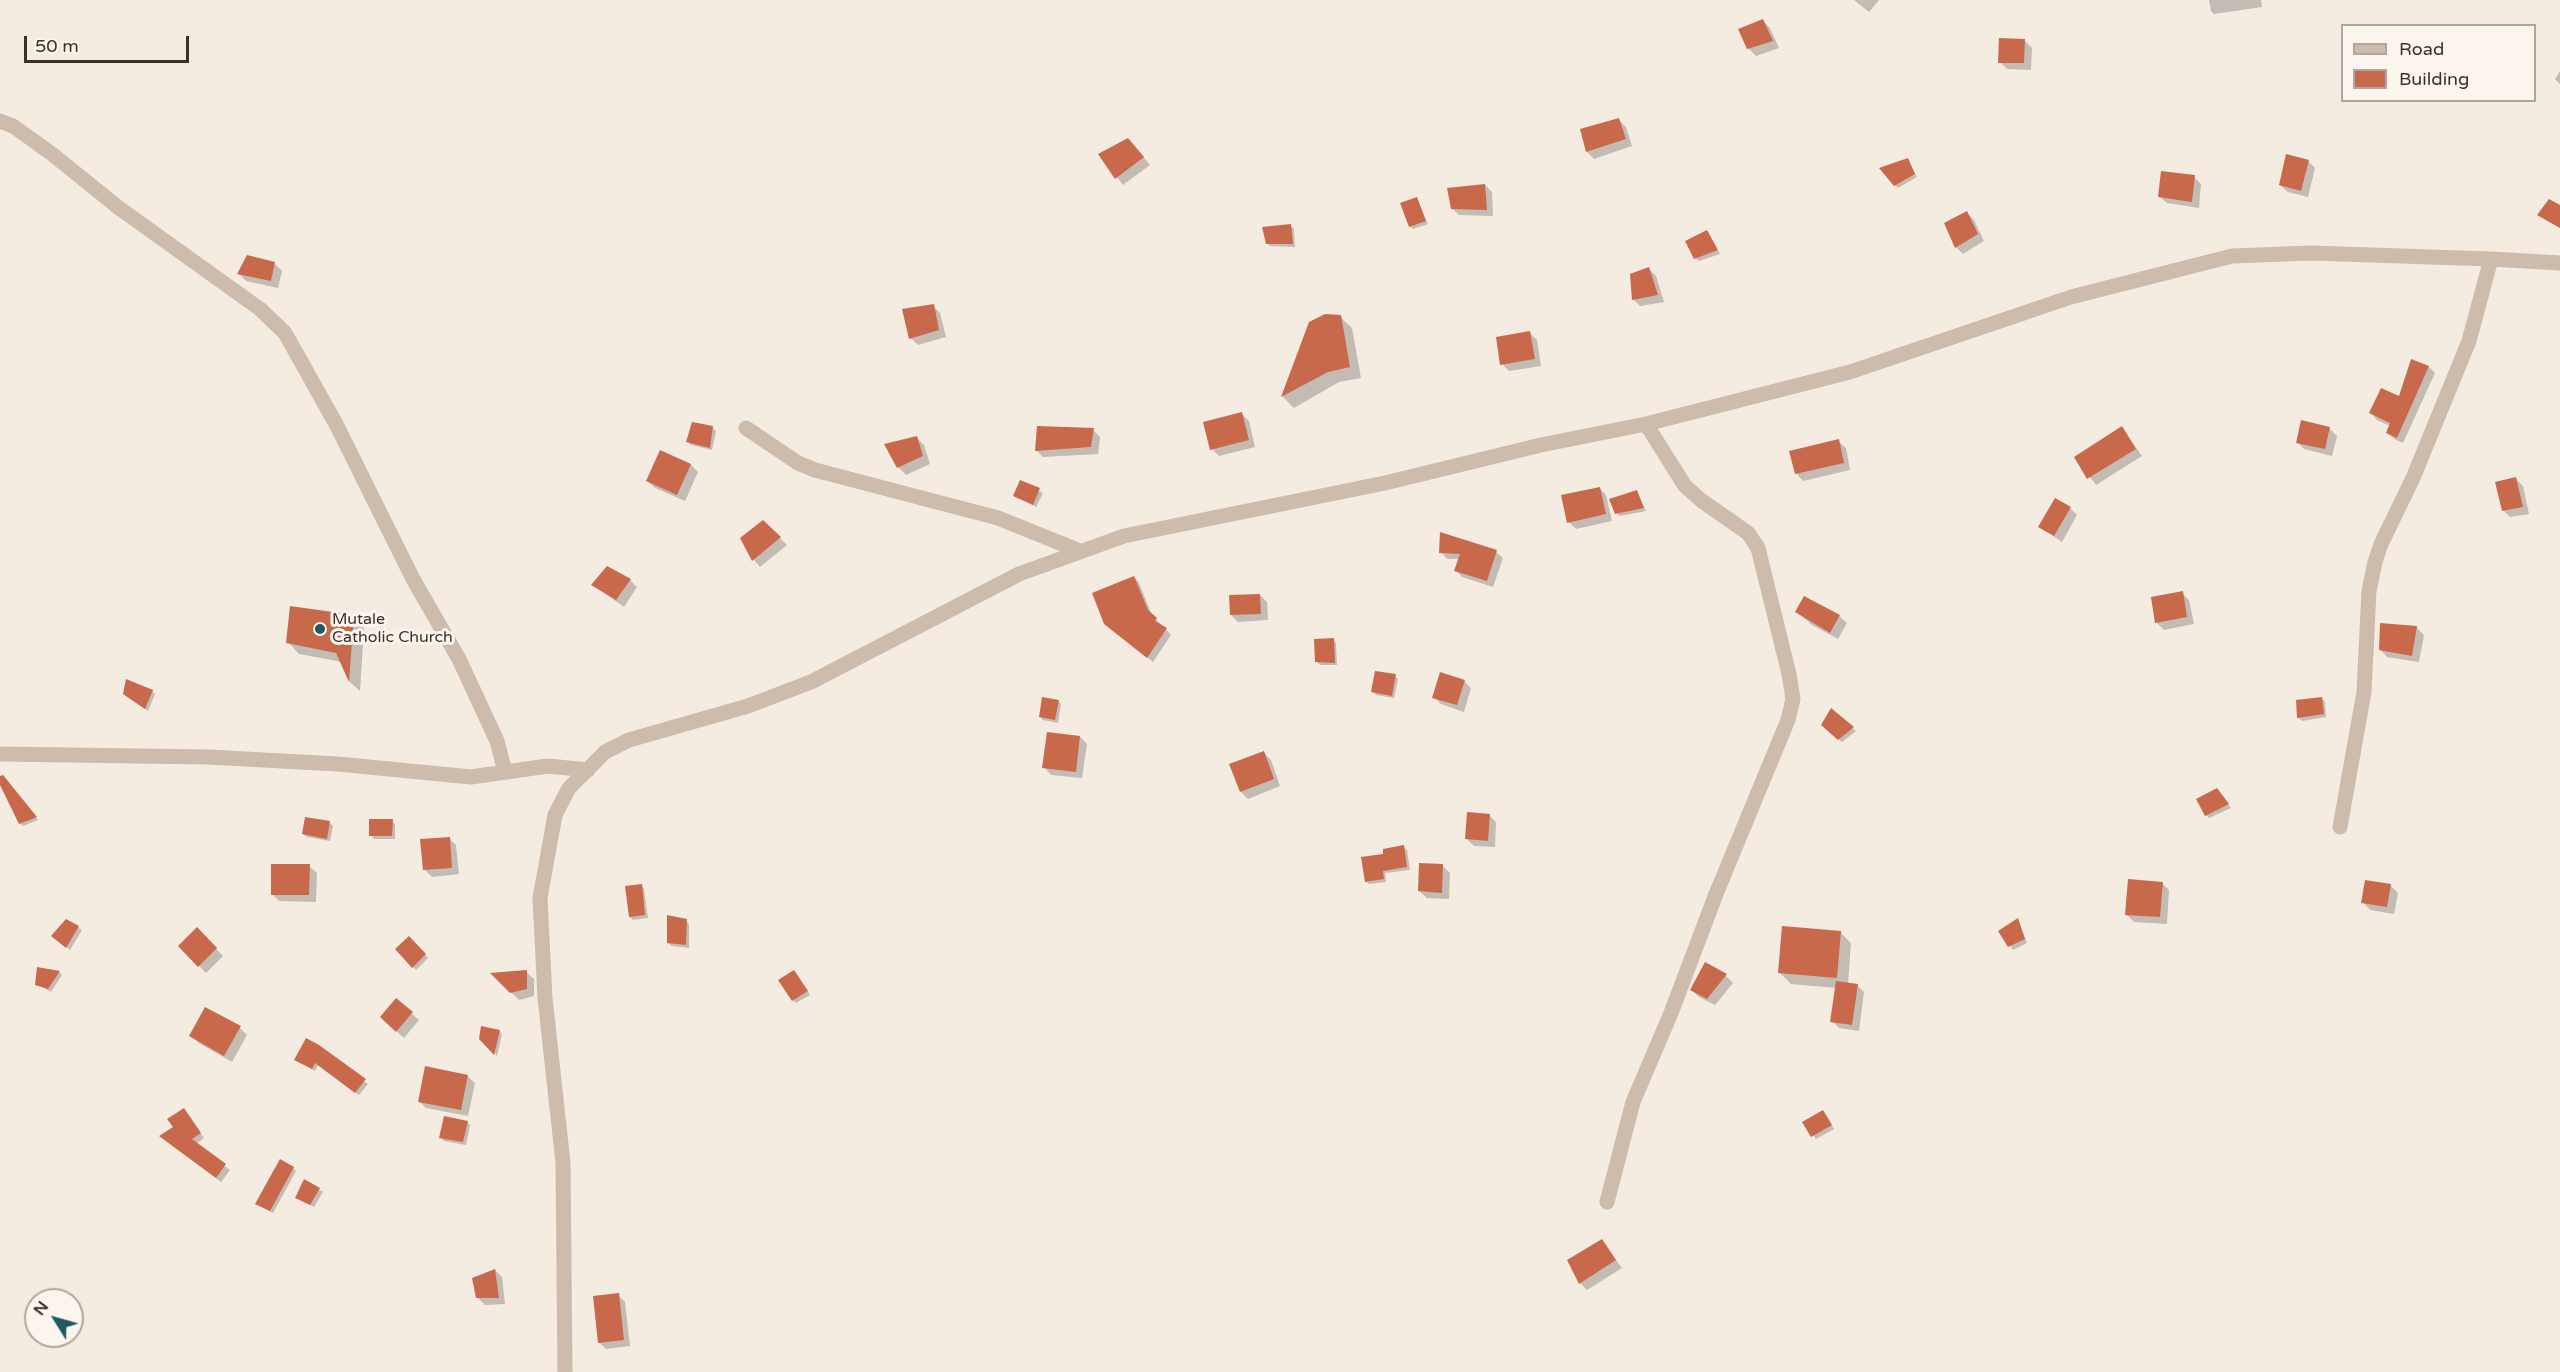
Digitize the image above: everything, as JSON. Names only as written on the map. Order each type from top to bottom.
[{"type":"street","points":[[0,121],[13,126],[52,154],[119,208],[260,309],[285,333],[336,424],[413,579],[459,659],[497,741],[505,772]]},
{"type":"street","points":[[565,1372],[563,1163],[545,998],[540,898],[555,815],[569,788],[605,752],[629,740],[748,706],[811,682],[1019,574],[1124,536],[1385,483],[1541,445],[1646,424],[1850,372],[2071,297],[2232,256],[2311,253],[2560,263]]},
{"type":"street","points":[[2340,827],[2364,692],[2369,591],[2375,562],[2380,544],[2413,478],[2469,341],[2491,259]]},
{"type":"street","points":[[1607,1202],[1633,1102],[1788,720],[1793,699],[1758,549],[1748,533],[1702,501],[1685,486],[1646,424]]},
{"type":"street","points":[[746,428],[798,463],[814,470],[998,518],[1080,551]]},
{"type":"street","points":[[0,754],[207,757],[338,764],[471,777],[548,766],[588,770]]},
{"type":"building","points":[[1763,19],[1773,41],[1747,49],[1738,29]]},
{"type":"building","points":[[1999,38],[2025,39],[2024,63],[1998,63]]},
{"type":"building","points":[[1619,118],[1626,139],[1586,152],[1580,129]]},
{"type":"building","points":[[1128,138],[1144,157],[1115,179],[1098,154]]},
{"type":"building","points":[[2286,154],[2309,160],[2301,191],[2279,185]]},
{"type":"building","points":[[1908,158],[1915,174],[1894,186],[1879,168]]},
{"type":"building","points":[[2161,171],[2195,175],[2192,202],[2158,197]]},
{"type":"building","points":[[1485,184],[1487,210],[1451,209],[1447,188]]},
{"type":"building","points":[[1417,197],[1426,221],[1409,227],[1400,203]]},
{"type":"building","points":[[2549,199],[2560,205],[2560,228],[2537,215]]},
{"type":"building","points":[[1967,211],[1978,234],[1955,248],[1944,223]]},
{"type":"building","points":[[1291,224],[1293,244],[1266,244],[1262,227]]},
{"type":"building","points":[[1707,230],[1718,250],[1694,259],[1685,241]]},
{"type":"building","points":[[247,255],[275,262],[271,281],[237,274]]},
{"type":"building","points":[[1649,267],[1658,295],[1632,300],[1630,274]]},
{"type":"building","points":[[934,304],[939,330],[909,339],[902,309]]},
{"type":"building","points":[[1325,314],[1341,315],[1350,367],[1328,372],[1281,397],[1309,322]]},
{"type":"building","points":[[1530,331],[1535,359],[1500,365],[1496,337]]},
{"type":"building","points":[[2411,359],[2429,366],[2397,438],[2386,433],[2390,423],[2369,413],[2381,388],[2399,396]]},
{"type":"building","points":[[1242,412],[1249,440],[1210,450],[1203,422]]},
{"type":"building","points":[[2301,420],[2330,427],[2325,449],[2296,443]]},
{"type":"building","points":[[692,422],[713,426],[710,448],[686,442]]},
{"type":"building","points":[[1037,426],[1094,428],[1091,447],[1035,451]]},
{"type":"building","points":[[2122,426],[2136,449],[2087,479],[2074,457]]},
{"type":"building","points":[[917,436],[923,456],[897,468],[884,444]]},
{"type":"building","points":[[1839,439],[1844,463],[1795,474],[1789,451]]},
{"type":"building","points":[[660,450],[691,464],[677,495],[646,481]]},
{"type":"building","points":[[2516,477],[2523,507],[2502,511],[2495,482]]},
{"type":"building","points":[[1020,480],[1040,488],[1033,505],[1013,496]]},
{"type":"building","points":[[1600,487],[1606,514],[1567,523],[1561,495]]},
{"type":"building","points":[[1637,490],[1644,508],[1615,514],[1609,499]]},
{"type":"building","points":[[2055,498],[2071,507],[2054,536],[2038,527]]},
{"type":"building","points":[[763,520],[781,537],[752,561],[740,538]]},
{"type":"building","points":[[1440,532],[1497,550],[1487,581],[1454,571],[1460,554],[1439,553]]},
{"type":"building","points":[[607,566],[631,579],[616,600],[591,585]]},
{"type":"building","points":[[1134,576],[1148,610],[1157,618],[1155,621],[1167,628],[1147,658],[1104,624],[1092,593]]},
{"type":"building","points":[[2183,591],[2187,617],[2155,623],[2151,597]]},
{"type":"building","points":[[1260,594],[1261,614],[1230,615],[1229,595]]},
{"type":"building","points":[[1804,596],[1840,615],[1830,633],[1795,612]]},
{"type":"building","name":"Mutale Catholic Church","points":[[290,606],[354,615],[349,682],[336,653],[286,643]]},
{"type":"building","points":[[2380,623],[2417,626],[2412,656],[2379,650]]},
{"type":"building","points":[[1334,638],[1335,663],[1315,662],[1314,639]]},
{"type":"building","points":[[1375,671],[1396,674],[1392,696],[1371,692]]},
{"type":"building","points":[[1440,672],[1465,680],[1457,705],[1432,698]]},
{"type":"building","points":[[126,679],[153,690],[145,709],[123,694]]},
{"type":"building","points":[[1042,697],[1059,700],[1055,720],[1039,717]]},
{"type":"building","points":[[2322,697],[2324,714],[2297,718],[2296,700]]},
{"type":"building","points":[[1831,708],[1854,727],[1838,740],[1821,725]]},
{"type":"building","points":[[1047,732],[1080,736],[1076,772],[1042,768]]},
{"type":"building","points":[[1264,751],[1274,779],[1240,792],[1229,764]]},
{"type":"building","points":[[3,775],[37,817],[19,824],[0,785],[0,776]]},
{"type":"building","points":[[2217,788],[2229,804],[2205,816],[2196,799]]},
{"type":"building","points":[[1467,812],[1490,814],[1488,841],[1465,839]]},
{"type":"building","points":[[305,817],[330,821],[327,839],[302,834]]},
{"type":"building","points":[[369,819],[393,819],[392,836],[369,836]]},
{"type":"building","points":[[450,837],[452,868],[423,870],[420,839]]},
{"type":"building","points":[[1404,845],[1407,867],[1383,871],[1384,879],[1365,882],[1361,857],[1383,854],[1383,849]]},
{"type":"building","points":[[1419,863],[1443,864],[1442,893],[1418,891]]},
{"type":"building","points":[[271,864],[310,864],[309,895],[271,895]]},
{"type":"building","points":[[2128,879],[2163,882],[2160,917],[2125,915]]},
{"type":"building","points":[[2365,880],[2391,884],[2387,907],[2361,903]]},
{"type":"building","points":[[642,884],[645,915],[629,917],[625,886]]},
{"type":"building","points":[[667,915],[687,919],[686,945],[667,943]]},
{"type":"building","points":[[2018,918],[2025,939],[2008,947],[1998,931]]},
{"type":"building","points":[[66,919],[79,926],[66,948],[51,936]]},
{"type":"building","points":[[1782,926],[1841,931],[1837,978],[1778,973]]},
{"type":"building","points":[[197,927],[217,948],[198,967],[178,946]]},
{"type":"building","points":[[409,936],[426,954],[412,968],[395,949]]},
{"type":"building","points":[[1705,962],[1727,974],[1707,999],[1690,990]]},
{"type":"building","points":[[37,967],[60,971],[48,989],[35,985]]},
{"type":"building","points":[[527,970],[527,989],[510,993],[490,973]]},
{"type":"building","points":[[794,970],[808,991],[792,1001],[778,980]]},
{"type":"building","points":[[1836,981],[1858,984],[1852,1025],[1830,1022]]},
{"type":"building","points":[[396,998],[413,1012],[396,1032],[380,1017]]},
{"type":"building","points":[[205,1007],[241,1026],[224,1056],[189,1036]]},
{"type":"building","points":[[481,1026],[500,1030],[494,1055],[479,1039]]},
{"type":"building","points":[[306,1038],[366,1079],[355,1093],[315,1063],[312,1069],[294,1060]]},
{"type":"building","points":[[425,1066],[468,1075],[461,1110],[418,1102]]},
{"type":"building","points":[[184,1108],[201,1133],[192,1139],[226,1164],[216,1178],[159,1136],[173,1127],[167,1119]]},
{"type":"building","points":[[1823,1110],[1832,1125],[1811,1137],[1802,1122]]},
{"type":"building","points":[[444,1116],[468,1121],[463,1142],[439,1138]]},
{"type":"building","points":[[280,1159],[294,1167],[270,1211],[255,1204]]},
{"type":"building","points":[[304,1179],[320,1188],[310,1205],[295,1198]]},
{"type":"building","points":[[1602,1239],[1616,1260],[1579,1284],[1567,1260]]},
{"type":"building","points":[[495,1269],[499,1298],[476,1298],[472,1278]]},
{"type":"building","points":[[619,1293],[624,1340],[598,1343],[593,1296]]},
{"type":"place","name":"Mutale Catholic Church","points":[[320,629]]}]
